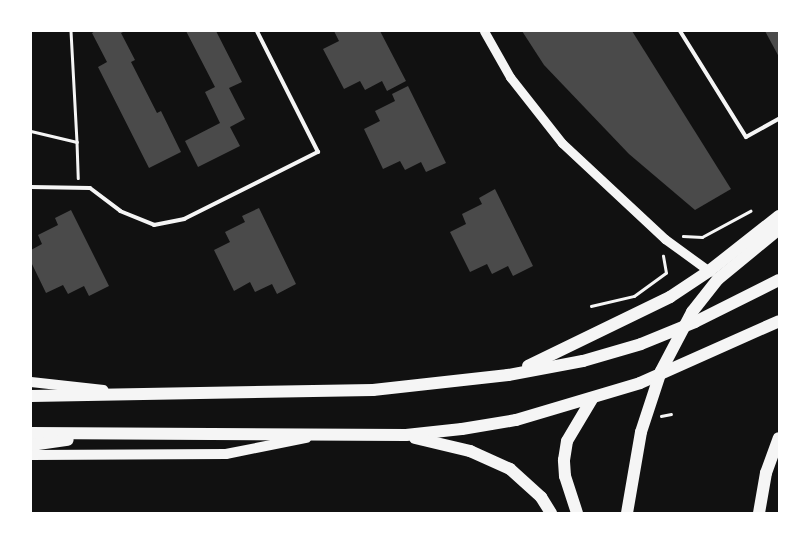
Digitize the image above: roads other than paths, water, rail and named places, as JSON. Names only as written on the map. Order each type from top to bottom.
[{"type":"highway","points":[[508,375],[632,317],[709,271],[779,216]]},
{"type":"highway","points":[[627,513],[641,432],[661,371],[692,312],[718,279],[754,246],[779,228]]},
{"type":"highway","points":[[31,396],[373,390],[508,375],[583,361],[641,344],[695,322],[779,280]]},
{"type":"highway","points":[[31,433],[406,435],[516,420],[592,399],[658,376],[779,321]]},
{"type":"highway","points":[[577,513],[565,476],[564,460],[567,441],[592,399]]},
{"type":"highway","points":[[31,446],[107,434]]},
{"type":"highway","points":[[406,435],[470,452],[510,469],[542,496],[551,513]]},
{"type":"highway","points":[[759,513],[766,473],[779,438]]},
{"type":"main road","points":[[31,382],[147,395]]},
{"type":"main road","points":[[31,455],[226,454],[314,436]]},
{"type":"street","points":[[484,31],[510,77],[562,143],[665,239],[709,271]]},
{"type":"lane","points":[[31,188],[90,188],[120,211],[154,225],[184,219],[318,152],[257,31]]},
{"type":"lane","points":[[680,31],[746,137],[779,119]]}]
